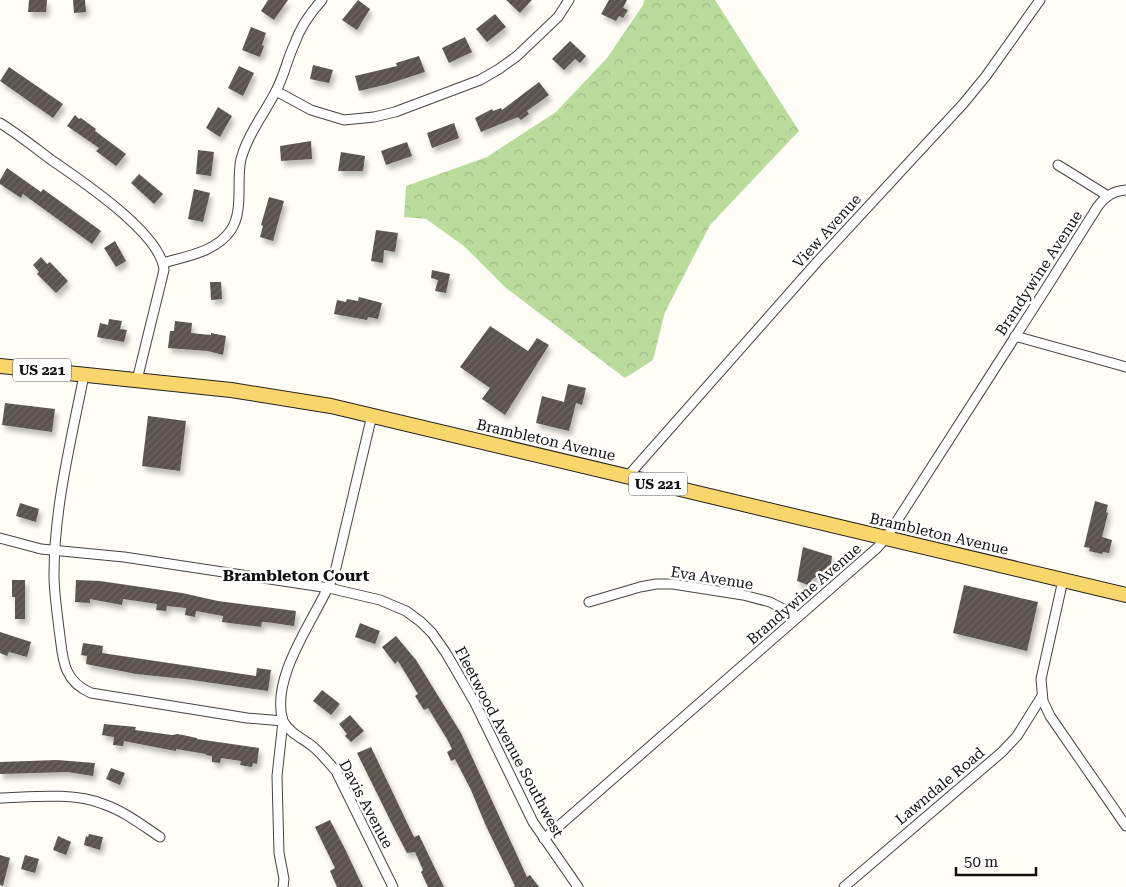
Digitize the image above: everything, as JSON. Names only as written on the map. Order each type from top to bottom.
[{"type":"main road","name":"US 221","points":[[0,366],[137,380]]},
{"type":"main road","name":"Brambleton Avenue","points":[[137,380],[232,390],[331,406],[1126,595]]},
{"type":"street","points":[[164,263],[204,251],[215,245],[232,229],[237,214],[238,177],[245,148],[276,91],[294,44],[304,24],[322,0]]},
{"type":"street","points":[[276,91],[311,110],[344,120],[374,117],[395,112],[480,80],[499,69],[517,56],[558,17],[569,0]]},
{"type":"street","name":"View Avenue","points":[[628,476],[816,262],[963,104],[986,76],[1040,0]]},
{"type":"street","points":[[0,124],[112,204],[144,235],[161,256],[164,270],[137,380]]},
{"type":"street","points":[[1058,165],[1108,196],[1113,192],[1126,190]]},
{"type":"street","name":"Brandywine Avenue","points":[[544,840],[877,548],[886,538],[1098,206],[1108,196]]},
{"type":"street","points":[[1015,336],[1126,367]]},
{"type":"street","points":[[84,375],[60,497],[54,575],[63,661],[68,673],[74,682],[91,693],[247,718],[283,721]]},
{"type":"street","points":[[282,887],[284,880],[279,853],[277,776],[283,721],[281,704],[284,683],[295,651],[329,588],[335,572],[352,508],[372,415]]},
{"type":"street","name":"Fleetwood Avenue Southwest","points":[[0,538],[32,547],[124,557],[329,588],[380,600],[406,612],[421,622],[432,633],[446,653],[474,704],[520,798],[544,840],[578,887]]},
{"type":"street","points":[[1063,580],[1041,679],[1042,696],[1050,716],[1126,826]]},
{"type":"street","name":"Eva Avenue","points":[[589,602],[640,587],[656,584],[673,584],[752,597],[770,602],[798,617]]},
{"type":"street","name":"Lawndale Road","points":[[844,887],[1002,752],[1021,731],[1042,696]]},
{"type":"street","name":"Davis Avenue","points":[[283,721],[288,728],[325,758],[336,772],[393,887]]},
{"type":"street","points":[[0,798],[86,799],[103,803],[160,837]]},
{"type":"green space","points":[[644,0],[715,0],[799,131],[710,225],[665,312],[653,360],[625,378],[506,288],[464,246],[426,219],[404,217],[406,186],[487,157],[556,112],[607,58],[643,5]]},
{"type":"building","points":[[29,0],[47,0],[46,12],[28,12]]},
{"type":"building","points":[[73,0],[85,0],[86,12],[74,13]]},
{"type":"building","points":[[268,0],[288,0],[274,20],[261,11]]},
{"type":"building","points":[[358,0],[370,9],[357,30],[342,20]]},
{"type":"building","points":[[506,0],[532,0],[520,13]]},
{"type":"building","points":[[609,0],[627,0],[623,8],[628,10],[623,18],[619,16],[616,21],[601,14]]},
{"type":"building","points":[[495,14],[506,27],[487,42],[476,29]]},
{"type":"building","points":[[251,27],[266,33],[260,57],[242,50]]},
{"type":"building","points":[[465,37],[472,52],[449,63],[442,48]]},
{"type":"building","points":[[570,41],[586,56],[580,63],[575,59],[564,70],[552,59]]},
{"type":"building","points":[[419,56],[425,72],[359,91],[355,76],[397,66],[396,63]]},
{"type":"building","points":[[313,65],[333,70],[329,83],[310,79]]},
{"type":"building","points":[[239,66],[254,73],[243,96],[228,88]]},
{"type":"building","points":[[9,67],[63,104],[53,118],[0,81]]},
{"type":"building","points":[[539,82],[549,95],[527,111],[529,114],[521,120],[518,117],[481,132],[475,118],[492,109],[493,111],[501,108],[502,110]]},
{"type":"building","points":[[218,107],[232,116],[220,137],[206,128]]},
{"type":"building","points":[[75,115],[96,129],[95,131],[126,154],[116,166],[96,151],[99,148],[67,126]]},
{"type":"building","points":[[454,123],[459,138],[432,148],[427,133]]},
{"type":"building","points":[[311,141],[312,159],[281,161],[280,146]]},
{"type":"building","points":[[407,142],[412,156],[386,165],[381,151]]},
{"type":"building","points":[[198,150],[214,152],[211,176],[196,174]]},
{"type":"building","points":[[341,152],[365,156],[363,171],[338,171]]},
{"type":"building","points":[[7,168],[41,192],[43,189],[101,231],[92,244],[23,194],[21,198],[0,184],[0,180]]},
{"type":"building","points":[[139,174],[163,194],[154,204],[131,183]]},
{"type":"building","points":[[194,189],[210,193],[203,222],[188,219]]},
{"type":"building","points":[[269,197],[284,201],[273,241],[260,237],[263,226],[261,225]]},
{"type":"building","points":[[376,230],[398,233],[395,252],[384,250],[383,263],[371,261]]},
{"type":"building","points":[[115,241],[126,261],[116,267],[104,248]]},
{"type":"building","points":[[41,257],[47,264],[50,262],[68,281],[56,293],[37,274],[39,272],[33,265]]},
{"type":"building","points":[[432,270],[450,274],[446,293],[435,291],[438,280],[431,278]]},
{"type":"building","points":[[210,282],[221,282],[222,299],[211,300]]},
{"type":"building","points":[[359,297],[382,303],[378,319],[368,317],[367,320],[334,314],[337,300],[346,302],[347,299],[358,301]]},
{"type":"building","points":[[109,319],[122,321],[120,329],[127,330],[124,342],[97,337],[100,323],[108,325]]},
{"type":"building","points":[[175,321],[192,323],[191,333],[211,335],[211,333],[226,336],[223,355],[208,351],[168,348],[170,331],[174,331]]},
{"type":"building","points":[[490,326],[528,351],[537,338],[549,345],[505,415],[482,399],[490,388],[460,367]]},
{"type":"building","points":[[568,384],[586,388],[582,405],[576,403],[569,431],[536,423],[542,396],[564,402]]},
{"type":"building","points":[[5,403],[55,409],[52,432],[2,425]]},
{"type":"building","points":[[148,416],[186,421],[180,471],[142,466]]},
{"type":"building","points":[[1095,501],[1108,505],[1102,537],[1112,540],[1109,553],[1103,552],[1102,554],[1089,551],[1090,548],[1084,547]]},
{"type":"building","points":[[20,503],[39,509],[36,522],[16,516]]},
{"type":"building","points":[[803,547],[832,556],[830,571],[826,570],[811,580],[811,586],[797,581]]},
{"type":"building","points":[[12,580],[25,580],[25,619],[15,619],[15,597],[12,597]]},
{"type":"building","points":[[76,580],[100,581],[182,593],[218,601],[296,611],[294,626],[262,622],[261,627],[222,622],[223,616],[196,611],[195,617],[185,615],[186,608],[167,606],[166,611],[156,610],[157,604],[123,599],[122,605],[90,599],[90,603],[75,602]]},
{"type":"building","points":[[964,585],[1038,602],[1027,651],[953,633]]},
{"type":"building","points":[[360,623],[380,631],[375,644],[355,637]]},
{"type":"building","points":[[0,632],[31,642],[27,657],[9,652],[7,656],[0,653]]},
{"type":"building","points":[[396,636],[416,660],[461,733],[527,877],[530,875],[539,887],[513,887],[515,886],[471,790],[455,759],[451,761],[447,752],[452,749],[447,739],[428,708],[424,710],[415,696],[418,694],[398,661],[395,664],[382,647]]},
{"type":"building","points":[[83,643],[103,646],[102,653],[256,676],[257,668],[271,670],[268,691],[136,674],[86,664],[87,656],[81,655]]},
{"type":"building","points":[[322,690],[340,704],[331,715],[313,701]]},
{"type":"building","points":[[350,715],[364,731],[351,742],[345,736],[347,734],[339,724]]},
{"type":"building","points":[[104,724],[136,727],[135,730],[172,735],[178,734],[197,739],[259,748],[257,764],[253,763],[252,767],[240,765],[241,761],[221,758],[220,763],[212,762],[212,756],[206,754],[176,749],[176,751],[124,741],[123,746],[113,745],[114,737],[102,735]]},
{"type":"building","points":[[371,747],[414,837],[419,835],[444,887],[428,887],[415,852],[407,853],[396,832],[357,753]]},
{"type":"building","points":[[57,760],[95,763],[93,776],[68,772],[0,774],[0,762]]},
{"type":"building","points":[[111,768],[125,773],[120,785],[106,779]]},
{"type":"building","points":[[330,820],[363,887],[337,887],[330,871],[335,868],[315,827]]},
{"type":"building","points":[[89,834],[103,837],[100,850],[84,845],[86,836],[88,837]]},
{"type":"building","points":[[58,836],[71,842],[66,855],[53,850]]},
{"type":"building","points":[[0,855],[10,858],[3,886],[0,885]]},
{"type":"building","points":[[25,855],[39,859],[35,873],[21,869]]},
{"type":"district","name":"Brambleton Court","points":[[296,575]]}]
